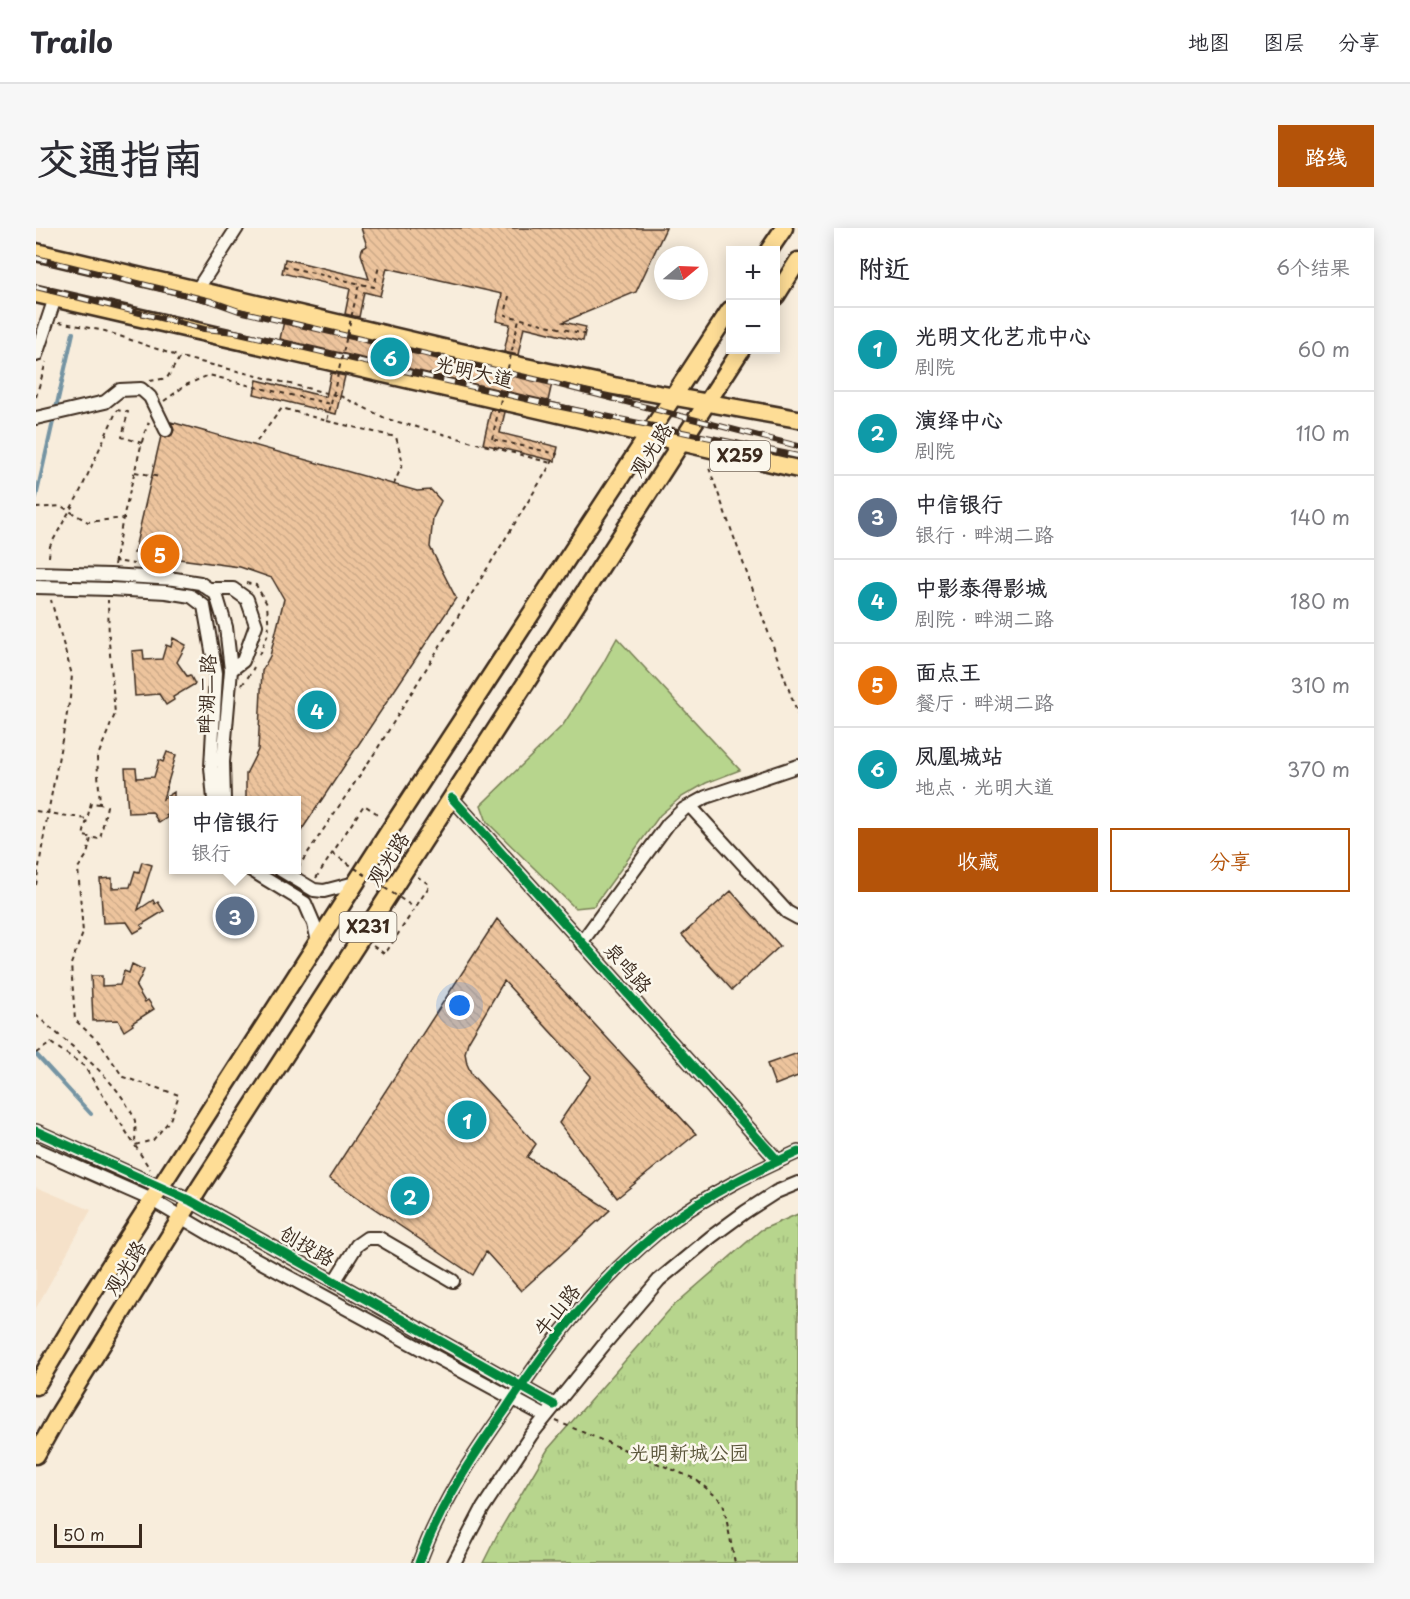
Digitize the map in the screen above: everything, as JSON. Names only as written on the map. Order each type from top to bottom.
[{"type":"main road","points":[[772,246],[784,228]]},
{"type":"main road","name":"光明大道","points":[[36,252],[507,363],[614,386],[798,419]]},
{"type":"main road","points":[[780,290],[798,261]]},
{"type":"main road","name":"光明大道","points":[[36,294],[798,469]]},
{"type":"main road","name":"观光路","points":[[673,397],[726,316]]},
{"type":"main road","name":"观光路","points":[[36,1455],[60,1412],[191,1201],[738,354]]},
{"type":"main road","name":"X231","points":[[649,435],[673,397]]},
{"type":"main road","name":"观光路","points":[[36,1386],[91,1295],[355,883],[649,435]]},
{"type":"street","points":[[197,290],[237,228]]},
{"type":"street","points":[[42,355],[56,298]]},
{"type":"street","points":[[36,418],[105,402],[120,390],[141,389],[150,397],[166,430]]},
{"type":"street","points":[[36,573],[175,579],[200,583],[209,590],[233,589],[247,599],[256,625],[243,661],[231,670]]},
{"type":"street","name":"畔湖二路","points":[[36,587],[109,595],[166,592],[191,597],[204,606],[216,673],[211,767],[214,796]]},
{"type":"street","name":"畔湖二路","points":[[209,590],[216,594],[226,627],[231,670],[223,762],[224,796]]},
{"type":"street","points":[[581,943],[668,824],[684,809],[706,797],[798,766]]},
{"type":"street","name":"泉鸣路","points":[[452,798],[778,1161]]},
{"type":"street","points":[[690,806],[787,912],[798,918]]},
{"type":"street","points":[[258,874],[305,903],[314,924],[318,942]]},
{"type":"street","points":[[288,874],[314,890],[324,891],[355,883]]},
{"type":"street","name":"创投路","points":[[36,1131],[156,1193],[182,1217],[215,1237],[545,1416]]},
{"type":"street","name":"创投路","points":[[36,1149],[156,1193],[191,1201],[554,1405]]},
{"type":"street","name":"牛山路","points":[[419,1563],[435,1525],[468,1465],[521,1386],[580,1307],[627,1258],[671,1222],[706,1198],[798,1152]]},
{"type":"street","points":[[454,1563],[483,1508],[531,1435],[659,1280],[745,1212],[776,1192],[798,1183]]},
{"type":"street","points":[[334,1282],[357,1245],[367,1238],[379,1238],[453,1281]]},
{"type":"path","points":[[283,266],[374,287],[379,266]]},
{"type":"path","points":[[327,421],[359,284]]},
{"type":"path","points":[[509,296],[505,315],[584,334]]},
{"type":"path","points":[[301,863],[376,751],[557,454],[492,439],[519,319]]},
{"type":"path","points":[[57,321],[105,331],[180,357],[344,397],[387,419],[551,463]]},
{"type":"path","points":[[36,397],[42,355]]},
{"type":"path","points":[[145,381],[167,378],[180,357]]},
{"type":"path","points":[[161,404],[184,386],[209,375],[331,404]]},
{"type":"path","points":[[254,445],[282,408],[396,437],[403,463],[393,484]]},
{"type":"path","points":[[50,557],[51,546],[117,410],[128,412],[122,437],[142,443]]},
{"type":"path","points":[[111,575],[142,443],[151,418]]},
{"type":"path","points":[[709,468],[798,716]]},
{"type":"path","points":[[38,508],[61,506],[88,522],[124,518]]},
{"type":"path","points":[[36,885],[70,698],[72,675],[49,592]]},
{"type":"path","points":[[100,804],[97,758],[115,714],[109,642],[109,595]]},
{"type":"path","points":[[91,803],[107,806],[100,839],[83,836],[87,819],[91,803]]},
{"type":"path","points":[[315,880],[364,805],[393,825]]},
{"type":"path","points":[[36,811],[87,819]]},
{"type":"path","points":[[91,838],[87,855],[78,868],[83,933],[71,964],[75,1020],[100,1043],[123,1077],[179,1095],[171,1120],[153,1140],[135,1145]]},
{"type":"path","points":[[332,853],[415,908]]},
{"type":"path","points":[[385,954],[430,885]]},
{"type":"path","points":[[36,1015],[85,1056],[114,1087],[135,1122],[135,1145]]},
{"type":"path","points":[[36,1053],[51,1043],[84,1066],[135,1145],[156,1193]]},
{"type":"path","points":[[545,1416],[695,1479],[723,1502],[735,1563]]},
{"type":"shaded area","points":[[36,1187],[91,1210],[36,1308]]},
{"type":"green space","points":[[617,638],[740,770],[706,783],[680,798],[660,815],[594,906],[575,908],[487,822],[481,805],[563,725]]},
{"type":"green space","name":"光明新城公园","points":[[798,1214],[798,1563],[483,1563],[548,1449],[671,1308],[761,1230]]},
{"type":"building","points":[[361,228],[666,228],[658,246],[654,246],[654,254],[636,292],[563,322],[586,327],[583,341],[524,327],[518,355],[504,352],[510,324],[496,321],[502,294],[387,268],[380,296],[364,292],[359,317],[345,314],[350,289],[282,273],[285,259],[369,279],[361,254],[362,249],[367,246]]},
{"type":"building","points":[[284,321],[552,383],[548,401],[280,339]]},
{"type":"building","points":[[331,373],[345,376],[336,414],[254,394],[257,380],[326,397]]},
{"type":"building","points":[[491,409],[505,412],[500,433],[558,447],[555,461],[483,444]]},
{"type":"building","points":[[171,422],[417,491],[431,490],[441,501],[433,518],[430,547],[456,598],[301,831],[301,796],[246,796],[246,774],[258,750],[262,671],[270,656],[284,599],[272,578],[240,567],[134,553],[161,436],[166,438],[172,435],[174,430]]},
{"type":"building","points":[[173,638],[186,645],[177,662],[187,676],[190,675],[195,684],[173,697],[174,700],[166,705],[159,694],[135,696],[132,651],[143,650],[144,660],[162,659],[166,645],[171,647]]},
{"type":"building","points":[[167,752],[176,755],[163,799],[174,792],[174,796],[169,796],[169,813],[166,815],[168,817],[159,823],[152,812],[128,813],[125,768],[136,768],[137,778],[154,777],[159,760],[163,762]]},
{"type":"building","points":[[142,862],[152,865],[138,910],[153,900],[155,904],[158,902],[164,911],[141,925],[143,928],[134,933],[127,922],[103,923],[100,879],[112,878],[112,888],[130,887],[135,871],[139,872]]},
{"type":"building","points":[[731,891],[780,946],[732,990],[682,935]]},
{"type":"building","points":[[497,919],[696,1134],[617,1198],[559,1123],[591,1076],[504,981],[468,1042],[465,1053],[472,1075],[536,1144],[527,1157],[610,1210],[521,1291],[486,1252],[473,1275],[329,1178]]},
{"type":"building","points":[[132,964],[144,970],[136,987],[145,1002],[148,1000],[154,1009],[124,1031],[118,1020],[93,1021],[91,976],[102,976],[102,986],[120,985],[124,971],[129,973]]},
{"type":"building","points":[[798,1053],[798,1076],[775,1085],[767,1064]]},
{"type":"waterway","points":[[36,497],[73,333]]},
{"type":"waterway","points":[[36,1054],[91,1114]]},
{"type":"railway","points":[[36,258],[211,301],[239,311],[552,383],[798,446]]},
{"type":"railway","points":[[36,287],[204,329],[235,332],[547,404],[798,456]]},
{"type":"cycle path","points":[[452,798],[778,1161]]},
{"type":"cycle path","points":[[36,1131],[191,1201],[554,1405]]},
{"type":"cycle path","points":[[419,1563],[442,1510],[477,1451],[542,1357],[601,1285],[647,1242],[686,1211],[765,1167],[798,1152]]},
{"type":"place","name":"凤凰城站","points":[[390,357]]},
{"type":"place","name":"面点王","points":[[160,554]]},
{"type":"place","name":"中影泰得影城","points":[[317,710]]},
{"type":"place","name":"中信银行","points":[[235,916]]},
{"type":"place","name":"光明文化艺术中心","points":[[467,1120]]},
{"type":"place","name":"演绎中心","points":[[410,1196]]}]
